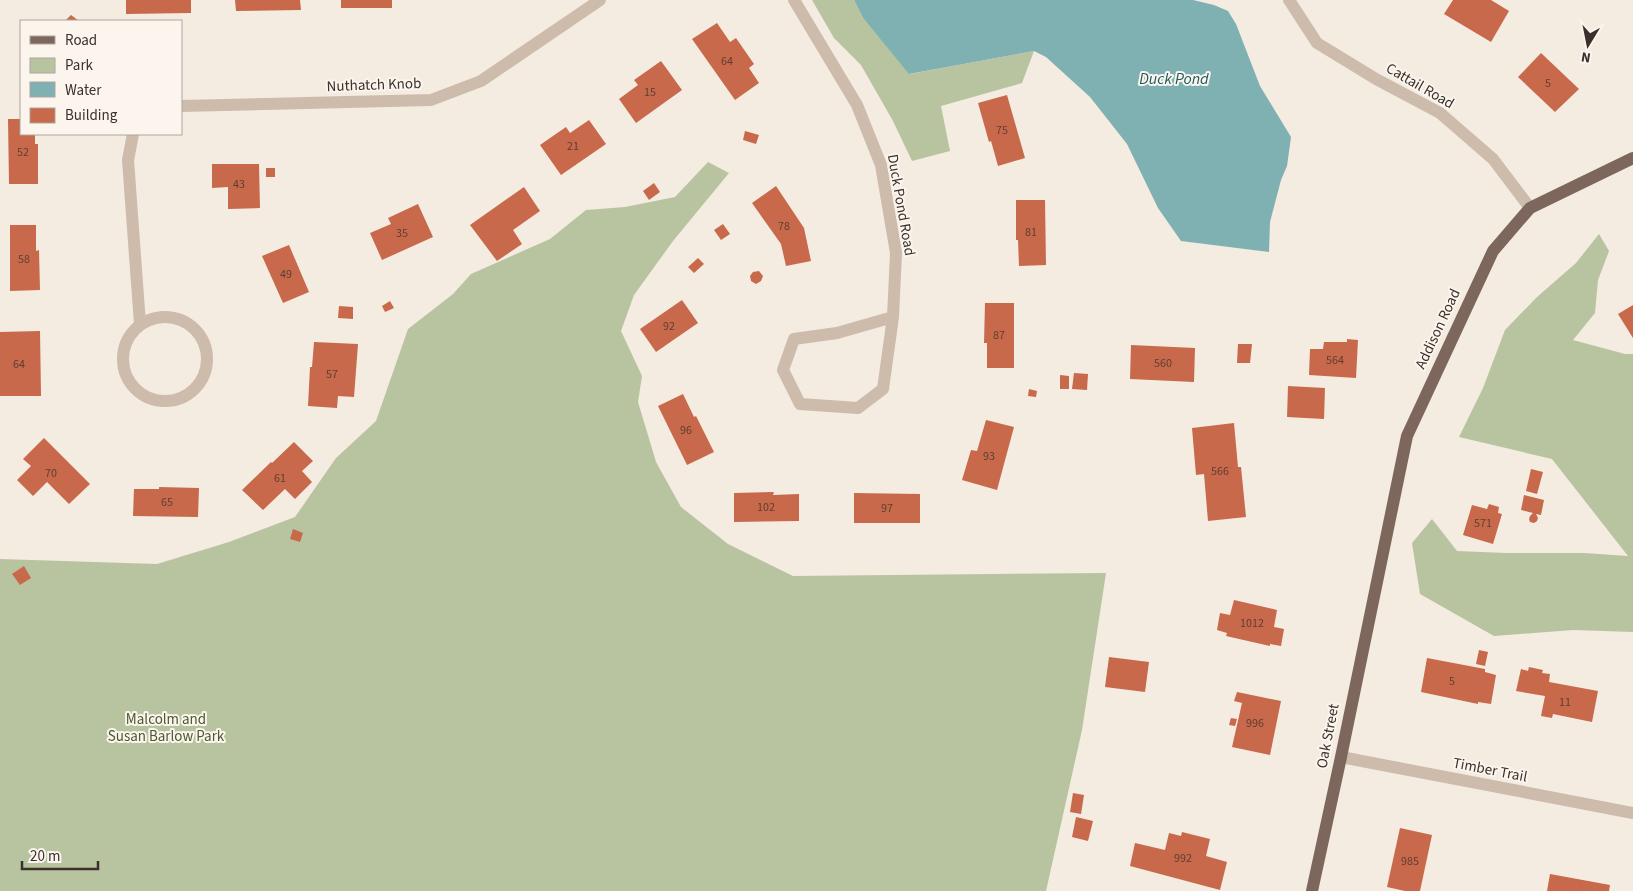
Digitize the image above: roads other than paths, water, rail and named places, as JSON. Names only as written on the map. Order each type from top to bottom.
[{"type":"main road","name":"Addison Road","points":[[1375,587],[1407,436],[1493,251],[1530,208],[1633,158]]},
{"type":"main road","name":"Oak Street","points":[[1312,891],[1375,587]]},
{"type":"street","name":"Nuthatch Knob","points":[[182,106],[431,100],[481,81],[600,0]]},
{"type":"street","name":"Duck Pond Road","points":[[794,0],[857,105],[881,165],[896,253],[893,317],[883,389],[858,408],[800,404],[783,370],[794,339],[837,333],[893,317]]},
{"type":"street","name":"Cattail Road","points":[[1289,0],[1317,43],[1376,79],[1440,113],[1493,159],[1530,208]]},
{"type":"street","points":[[133,135],[128,160],[140,324],[131,333],[124,345],[122,358],[124,371],[129,383],[138,393],[150,399],[163,402],[177,400],[190,394],[200,383],[206,370],[207,355],[203,341],[194,329],[183,321],[168,317],[154,318],[140,324]]},
{"type":"street","name":"Timber Trail","points":[[1341,758],[1633,813]]},
{"type":"water","name":"Duck Pond","points":[[854,0],[1193,0],[1214,5],[1228,11],[1236,24],[1260,86],[1291,137],[1287,166],[1281,180],[1270,222],[1269,252],[1181,241],[1158,208],[1127,144],[1090,97],[1046,57],[1034,51],[909,74],[863,18]]},
{"type":"park label","name":"Malcolm and Susan Barlow Park","points":[[166,728]]}]
